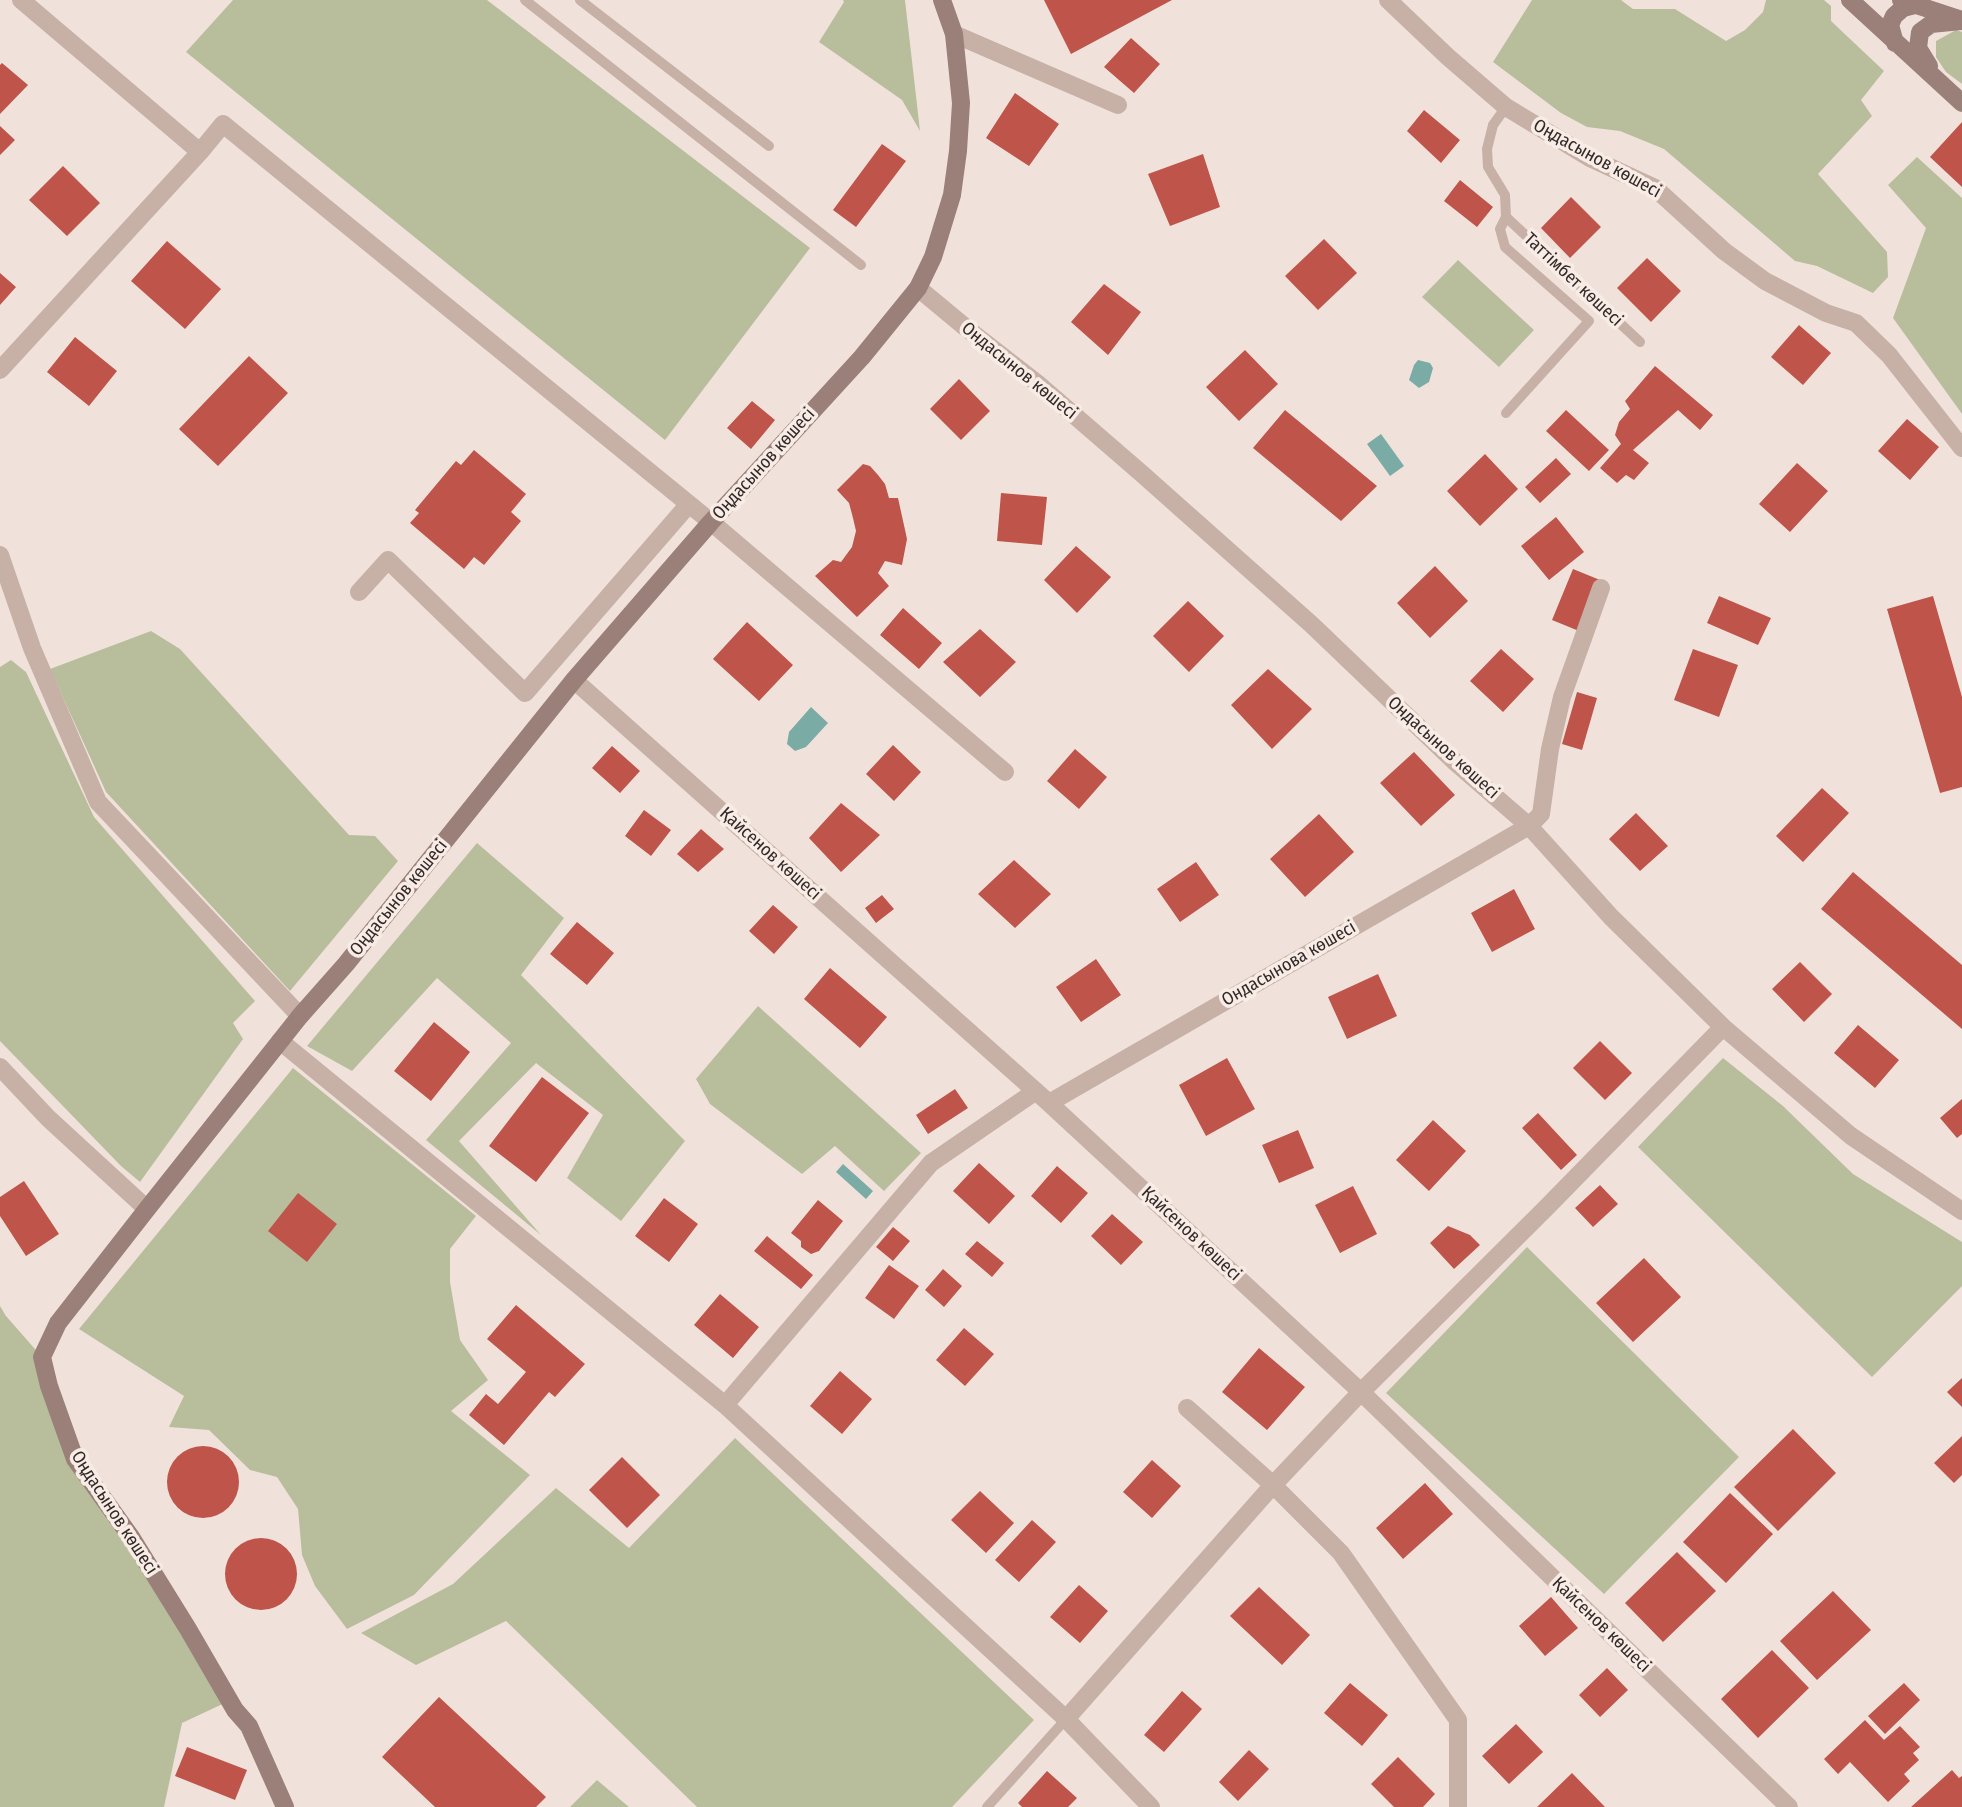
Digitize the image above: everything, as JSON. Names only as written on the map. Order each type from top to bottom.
[{"type":"street","points":[[21,0],[200,152]]},
{"type":"street","name":"Оңдасынов көшесі","points":[[285,1807],[249,1726],[235,1710],[131,1537],[75,1459],[49,1386],[42,1357],[58,1324],[147,1209],[574,680],[711,522],[862,357],[918,288],[933,257],[952,195],[961,103],[954,34],[942,0]]},
{"type":"street","name":"Оңдасынов көшесі","points":[[1388,0],[1506,107],[1590,158],[1655,188],[1724,251],[1765,281],[1826,313],[1856,323],[1889,355],[1962,448]]},
{"type":"street","points":[[1850,0],[1962,103]]},
{"type":"street","points":[[1895,43],[1890,25],[1894,16],[1908,2],[1962,20]]},
{"type":"street","points":[[1944,89],[1918,48],[1920,32],[1931,24],[1962,20]]},
{"type":"street","points":[[954,34],[1118,105]]},
{"type":"street","points":[[0,370],[223,124],[711,522],[1005,772]]},
{"type":"street","name":"Ондасынов көшесі","points":[[918,288],[1037,383],[1141,473],[1311,625],[1455,762],[1529,825],[1611,917],[1723,1027],[1851,1136],[1962,1211]]},
{"type":"street","points":[[359,592],[388,560],[525,694],[689,504]]},
{"type":"street","points":[[0,555],[32,648],[98,802],[300,1017]]},
{"type":"street","points":[[1529,825],[1541,814],[1550,749],[1562,697],[1601,588]]},
{"type":"street","name":"Қайсенов көшесі","points":[[574,680],[1043,1097],[1361,1392],[1789,1807]]},
{"type":"street","name":"Ондасынова көшесі","points":[[725,1405],[931,1163],[1043,1097],[1529,825]]},
{"type":"street","points":[[1066,1719],[1273,1485],[1361,1392],[1723,1027]]},
{"type":"street","points":[[280,1041],[725,1405],[1066,1719],[1151,1807]]},
{"type":"street","points":[[0,1067],[48,1118],[147,1209]]},
{"type":"street","points":[[1187,1408],[1273,1485],[1340,1553],[1458,1720],[1458,1807]]},
{"type":"lane","points":[[525,0],[861,265]]},
{"type":"lane","points":[[580,0],[769,146]]},
{"type":"lane","points":[[1506,107],[1493,125],[1487,149],[1488,167],[1505,195],[1506,217]]},
{"type":"lane","name":"Таттімбет көшесі","points":[[1506,413],[1589,321],[1505,247],[1500,229],[1506,217],[1640,342]]},
{"type":"lane","points":[[987,1807],[1066,1719]]},
{"type":"green space","points":[[233,0],[487,0],[810,248],[665,440],[186,52]]},
{"type":"green space","points":[[843,0],[905,0],[920,131],[902,100],[819,42]]},
{"type":"green space","points":[[1532,0],[1621,0],[1633,9],[1675,9],[1726,41],[1745,30],[1763,12],[1766,0],[1824,0],[1831,6],[1831,21],[1884,71],[1861,100],[1872,116],[1818,174],[1887,252],[1888,277],[1873,293],[1817,266],[1795,261],[1664,149],[1620,131],[1587,127],[1561,113],[1493,62]]},
{"type":"green space","points":[[1956,30],[1962,32],[1962,84],[1946,72],[1936,57],[1936,41]]},
{"type":"green space","points":[[1917,157],[1962,198],[1962,414],[1893,318],[1926,228],[1888,185]]},
{"type":"green space","points":[[1458,260],[1534,330],[1499,367],[1422,297]]},
{"type":"green space","points":[[151,631],[180,649],[349,835],[375,836],[398,861],[290,991],[106,792],[50,669]]},
{"type":"green space","points":[[11,660],[26,672],[94,817],[255,1001],[233,1023],[243,1039],[140,1182],[121,1166],[0,1041],[0,667]]},
{"type":"green space","points":[[477,843],[564,918],[521,975],[685,1141],[621,1221],[567,1178],[603,1115],[536,1063],[459,1141],[541,1235],[426,1140],[511,1043],[437,978],[352,1071],[307,1046]]},
{"type":"green space","points":[[758,1006],[921,1153],[884,1191],[835,1146],[802,1174],[710,1104],[696,1079]]},
{"type":"green space","points":[[1723,1058],[1783,1106],[1853,1174],[1962,1242],[1962,1286],[1872,1377],[1638,1147]]},
{"type":"green space","points":[[293,1068],[476,1216],[450,1249],[450,1282],[460,1340],[488,1380],[451,1411],[530,1475],[414,1595],[347,1629],[315,1586],[302,1555],[298,1509],[277,1477],[250,1470],[209,1430],[169,1427],[184,1396],[79,1329]]},
{"type":"green space","points":[[1527,1247],[1739,1457],[1604,1594],[1386,1393]]},
{"type":"green space","points":[[0,1306],[42,1357],[75,1459],[229,1701],[182,1723],[164,1807],[0,1807]]},
{"type":"green space","points":[[735,1438],[1034,1720],[952,1807],[697,1807],[506,1621],[416,1665],[361,1633],[453,1584],[556,1488],[629,1548]]},
{"type":"green space","points":[[597,1780],[629,1807],[570,1807]]},
{"type":"water","points":[[1418,360],[1430,363],[1433,368],[1429,382],[1419,388],[1409,380]]},
{"type":"water","points":[[1381,434],[1404,466],[1390,476],[1367,444]]},
{"type":"water","points":[[811,707],[828,723],[806,747],[795,751],[787,744],[789,732]]},
{"type":"water","points":[[843,1164],[873,1191],[866,1199],[836,1172]]},
{"type":"building","points":[[1044,0],[1172,0],[1071,54]]},
{"type":"building","points":[[1131,38],[1160,64],[1134,93],[1104,67]]},
{"type":"building","points":[[2,63],[28,85],[0,114],[0,65]]},
{"type":"building","points":[[1015,93],[1059,124],[1029,166],[986,138]]},
{"type":"building","points":[[1424,110],[1460,140],[1441,163],[1407,131]]},
{"type":"building","points":[[1962,122],[1962,187],[1930,157]]},
{"type":"building","points":[[0,126],[15,140],[0,155]]},
{"type":"building","points":[[882,144],[906,161],[856,227],[833,210]]},
{"type":"building","points":[[1203,154],[1220,207],[1170,226],[1148,174]]},
{"type":"building","points":[[63,166],[100,203],[67,236],[29,200]]},
{"type":"building","points":[[1460,180],[1493,207],[1477,227],[1444,201]]},
{"type":"building","points":[[1571,197],[1601,227],[1570,258],[1541,228]]},
{"type":"building","points":[[1324,239],[1357,273],[1318,310],[1285,276]]},
{"type":"building","points":[[167,241],[221,289],[185,329],[131,281]]},
{"type":"building","points":[[1647,258],[1681,291],[1651,322],[1617,288]]},
{"type":"building","points":[[0,273],[16,287],[0,305]]},
{"type":"building","points":[[1104,284],[1141,312],[1108,355],[1071,322]]},
{"type":"building","points":[[1799,325],[1831,353],[1803,385],[1771,357]]},
{"type":"building","points":[[75,337],[117,371],[89,406],[47,372]]},
{"type":"building","points":[[1245,350],[1278,384],[1239,421],[1206,387]]},
{"type":"building","points":[[249,356],[288,393],[218,466],[179,429]]},
{"type":"building","points":[[1655,366],[1713,415],[1700,430],[1678,410],[1633,450],[1649,463],[1634,480],[1626,475],[1617,483],[1600,468],[1621,444],[1615,435],[1619,422],[1630,409],[1625,401]]},
{"type":"building","points":[[959,379],[990,411],[961,440],[930,409]]},
{"type":"building","points":[[752,401],[775,420],[751,449],[727,428]]},
{"type":"building","points":[[1285,410],[1377,486],[1341,521],[1253,448]]},
{"type":"building","points":[[1566,410],[1609,450],[1589,471],[1546,431]]},
{"type":"building","points":[[1907,419],[1939,447],[1910,480],[1878,451]]},
{"type":"building","points":[[474,450],[526,494],[511,512],[521,521],[484,565],[474,557],[464,569],[410,523],[419,513],[415,510],[456,461],[461,465]]},
{"type":"building","points":[[1485,454],[1518,489],[1480,526],[1447,491]]},
{"type":"building","points":[[1556,458],[1571,474],[1540,503],[1525,487]]},
{"type":"building","points":[[1797,463],[1828,491],[1790,532],[1759,504]]},
{"type":"building","points":[[863,464],[870,466],[885,484],[889,498],[898,498],[907,539],[902,565],[885,561],[878,573],[889,586],[857,617],[815,576],[833,560],[841,562],[852,547],[856,531],[853,518],[849,503],[837,490]]},
{"type":"building","points":[[1001,493],[1047,497],[1042,545],[997,541]]},
{"type":"building","points":[[1556,517],[1584,552],[1549,580],[1521,546]]},
{"type":"building","points":[[1076,546],[1111,577],[1077,613],[1044,580]]},
{"type":"building","points":[[1435,566],[1468,601],[1430,638],[1397,603]]},
{"type":"building","points":[[1573,569],[1600,580],[1579,631],[1552,620]]},
{"type":"building","points":[[1719,596],[1771,618],[1758,645],[1707,623]]},
{"type":"building","points":[[1933,596],[1962,697],[1962,787],[1940,793],[1887,609]]},
{"type":"building","points":[[1188,601],[1224,636],[1189,672],[1153,636]]},
{"type":"building","points":[[903,608],[942,643],[919,669],[880,635]]},
{"type":"building","points":[[747,622],[793,665],[759,701],[713,659]]},
{"type":"building","points":[[980,629],[1016,662],[980,697],[943,662]]},
{"type":"building","points":[[1501,649],[1534,679],[1503,712],[1470,681]]},
{"type":"building","points":[[1693,649],[1738,665],[1719,717],[1674,700]]},
{"type":"building","points":[[1268,669],[1312,709],[1272,749],[1231,705]]},
{"type":"building","points":[[1577,692],[1597,698],[1582,750],[1562,744]]},
{"type":"building","points":[[893,745],[921,772],[894,801],[866,774]]},
{"type":"building","points":[[612,746],[640,771],[620,793],[592,768]]},
{"type":"building","points":[[1075,749],[1107,777],[1079,809],[1047,781]]},
{"type":"building","points":[[1414,752],[1455,795],[1421,826],[1380,783]]},
{"type":"building","points":[[1822,788],[1849,813],[1803,862],[1776,836]]},
{"type":"building","points":[[841,803],[880,835],[841,872],[809,838]]},
{"type":"building","points":[[644,810],[671,830],[651,856],[625,836]]},
{"type":"building","points":[[1636,813],[1668,846],[1640,871],[1609,839]]},
{"type":"building","points":[[1319,814],[1354,852],[1305,897],[1270,859]]},
{"type":"building","points":[[701,829],[724,849],[698,872],[677,854]]},
{"type":"building","points":[[1014,860],[1051,894],[1015,928],[978,894]]},
{"type":"building","points":[[1196,862],[1219,895],[1180,922],[1157,889]]},
{"type":"building","points":[[1853,872],[1962,965],[1962,1029],[1821,909]]},
{"type":"building","points":[[1514,889],[1535,929],[1492,952],[1471,913]]},
{"type":"building","points":[[882,895],[894,909],[876,923],[865,908]]},
{"type":"building","points":[[773,905],[798,927],[774,954],[749,931]]},
{"type":"building","points":[[577,922],[614,953],[587,985],[550,954]]},
{"type":"building","points":[[1096,959],[1121,995],[1081,1022],[1056,987]]},
{"type":"building","points":[[1800,962],[1832,994],[1804,1022],[1772,989]]},
{"type":"building","points":[[830,968],[887,1017],[860,1048],[804,999]]},
{"type":"building","points":[[1378,974],[1397,1016],[1347,1039],[1328,997]]},
{"type":"building","points":[[434,1022],[470,1052],[431,1101],[394,1071]]},
{"type":"building","points":[[1858,1025],[1899,1060],[1875,1088],[1834,1053]]},
{"type":"building","points":[[1600,1041],[1632,1073],[1605,1100],[1573,1068]]},
{"type":"building","points":[[1227,1058],[1255,1109],[1206,1136],[1179,1085]]},
{"type":"building","points":[[542,1077],[589,1113],[536,1182],[489,1146]]},
{"type":"building","points":[[955,1089],[968,1108],[928,1134],[916,1115]]},
{"type":"building","points":[[1962,1099],[1962,1134],[1957,1138],[1940,1118]]},
{"type":"building","points":[[1538,1113],[1577,1155],[1561,1170],[1522,1128]]},
{"type":"building","points":[[1433,1120],[1466,1151],[1429,1191],[1396,1160]]},
{"type":"building","points":[[1298,1130],[1314,1168],[1279,1183],[1262,1145]]},
{"type":"building","points":[[979,1163],[1015,1196],[989,1224],[953,1191]]},
{"type":"building","points":[[1057,1166],[1088,1193],[1061,1223],[1031,1196]]},
{"type":"building","points":[[24,1181],[59,1234],[26,1256],[0,1216],[0,1197]]},
{"type":"building","points":[[1600,1185],[1618,1204],[1593,1227],[1575,1208]]},
{"type":"building","points":[[1353,1186],[1377,1234],[1340,1253],[1315,1205]]},
{"type":"building","points":[[298,1193],[337,1224],[307,1262],[268,1231]]},
{"type":"building","points":[[664,1198],[698,1224],[669,1262],[635,1236]]},
{"type":"building","points":[[818,1200],[843,1221],[819,1251],[811,1254],[801,1247],[801,1241],[791,1233]]},
{"type":"building","points":[[1112,1214],[1143,1242],[1121,1265],[1091,1236]]},
{"type":"building","points":[[1448,1226],[1470,1235],[1480,1245],[1454,1269],[1430,1243]]},
{"type":"building","points":[[893,1227],[910,1241],[893,1261],[876,1247]]},
{"type":"building","points":[[767,1236],[813,1275],[801,1289],[754,1251]]},
{"type":"building","points":[[977,1241],[1004,1263],[992,1277],[965,1254]]},
{"type":"building","points":[[1644,1258],[1681,1297],[1633,1342],[1596,1303]]},
{"type":"building","points":[[889,1265],[919,1286],[894,1319],[865,1298]]},
{"type":"building","points":[[943,1269],[962,1286],[944,1307],[925,1290]]},
{"type":"building","points":[[720,1294],[759,1327],[733,1358],[694,1325]]},
{"type":"building","points":[[516,1305],[585,1364],[555,1397],[549,1392],[504,1445],[469,1415],[486,1394],[498,1404],[526,1372],[487,1339]]},
{"type":"building","points":[[964,1328],[994,1354],[965,1386],[936,1360]]},
{"type":"building","points":[[1259,1348],[1305,1387],[1267,1430],[1222,1392]]},
{"type":"building","points":[[840,1371],[872,1399],[842,1434],[810,1406]]},
{"type":"building","points":[[1962,1378],[1962,1407],[1947,1392]]},
{"type":"building","points":[[1793,1429],[1836,1473],[1778,1531],[1734,1487]]},
{"type":"building","points":[[1962,1436],[1962,1475],[1954,1483],[1934,1463]]},
{"type":"building","points":[[203,1446],[223,1452],[233,1462],[239,1482],[233,1502],[223,1512],[203,1518],[183,1512],[173,1502],[167,1482],[173,1462],[183,1452]]},
{"type":"building","points":[[622,1457],[660,1495],[627,1528],[589,1490]]},
{"type":"building","points":[[1152,1460],[1181,1486],[1152,1518],[1123,1492]]},
{"type":"building","points":[[1425,1483],[1453,1514],[1403,1559],[1376,1528]]},
{"type":"building","points":[[980,1491],[1014,1523],[986,1553],[951,1520]]},
{"type":"building","points":[[1730,1493],[1773,1534],[1726,1583],[1683,1542]]},
{"type":"building","points":[[1032,1520],[1056,1542],[1019,1582],[995,1560]]},
{"type":"building","points":[[261,1538],[281,1544],[291,1554],[297,1574],[291,1594],[281,1604],[261,1610],[241,1604],[231,1594],[225,1574],[231,1554],[241,1544]]},
{"type":"building","points":[[1677,1552],[1716,1591],[1663,1642],[1625,1603]]},
{"type":"building","points":[[1079,1585],[1108,1611],[1080,1643],[1050,1617]]},
{"type":"building","points":[[1259,1587],[1310,1635],[1282,1665],[1230,1616]]},
{"type":"building","points":[[1833,1591],[1871,1630],[1817,1680],[1780,1641]]},
{"type":"building","points":[[1551,1597],[1578,1628],[1545,1656],[1519,1626]]},
{"type":"building","points":[[1772,1650],[1809,1688],[1758,1738],[1721,1699]]},
{"type":"building","points":[[1607,1668],[1628,1690],[1600,1717],[1579,1695]]},
{"type":"building","points":[[1350,1683],[1388,1715],[1362,1746],[1324,1713]]},
{"type":"building","points":[[1904,1683],[1920,1700],[1885,1734],[1868,1716]]},
{"type":"building","points":[[1182,1691],[1202,1709],[1164,1752],[1144,1735]]},
{"type":"building","points":[[439,1697],[546,1797],[536,1807],[435,1807],[382,1757]]},
{"type":"building","points":[[1865,1720],[1884,1740],[1900,1726],[1920,1747],[1913,1753],[1919,1760],[1904,1774],[1910,1781],[1888,1802],[1850,1762],[1838,1774],[1824,1759]]},
{"type":"building","points":[[1516,1724],[1543,1752],[1509,1784],[1482,1756]]},
{"type":"building","points":[[187,1747],[247,1770],[235,1800],[175,1776]]},
{"type":"building","points":[[1249,1750],[1269,1769],[1238,1801],[1219,1782]]},
{"type":"building","points":[[1398,1757],[1435,1794],[1423,1807],[1394,1807],[1371,1784]]},
{"type":"building","points":[[1952,1770],[1959,1778],[1962,1776],[1962,1807],[1911,1807]]},
{"type":"building","points":[[1047,1771],[1077,1798],[1068,1807],[1022,1807],[1018,1803]]},
{"type":"building","points":[[1572,1773],[1605,1807],[1537,1807]]}]
